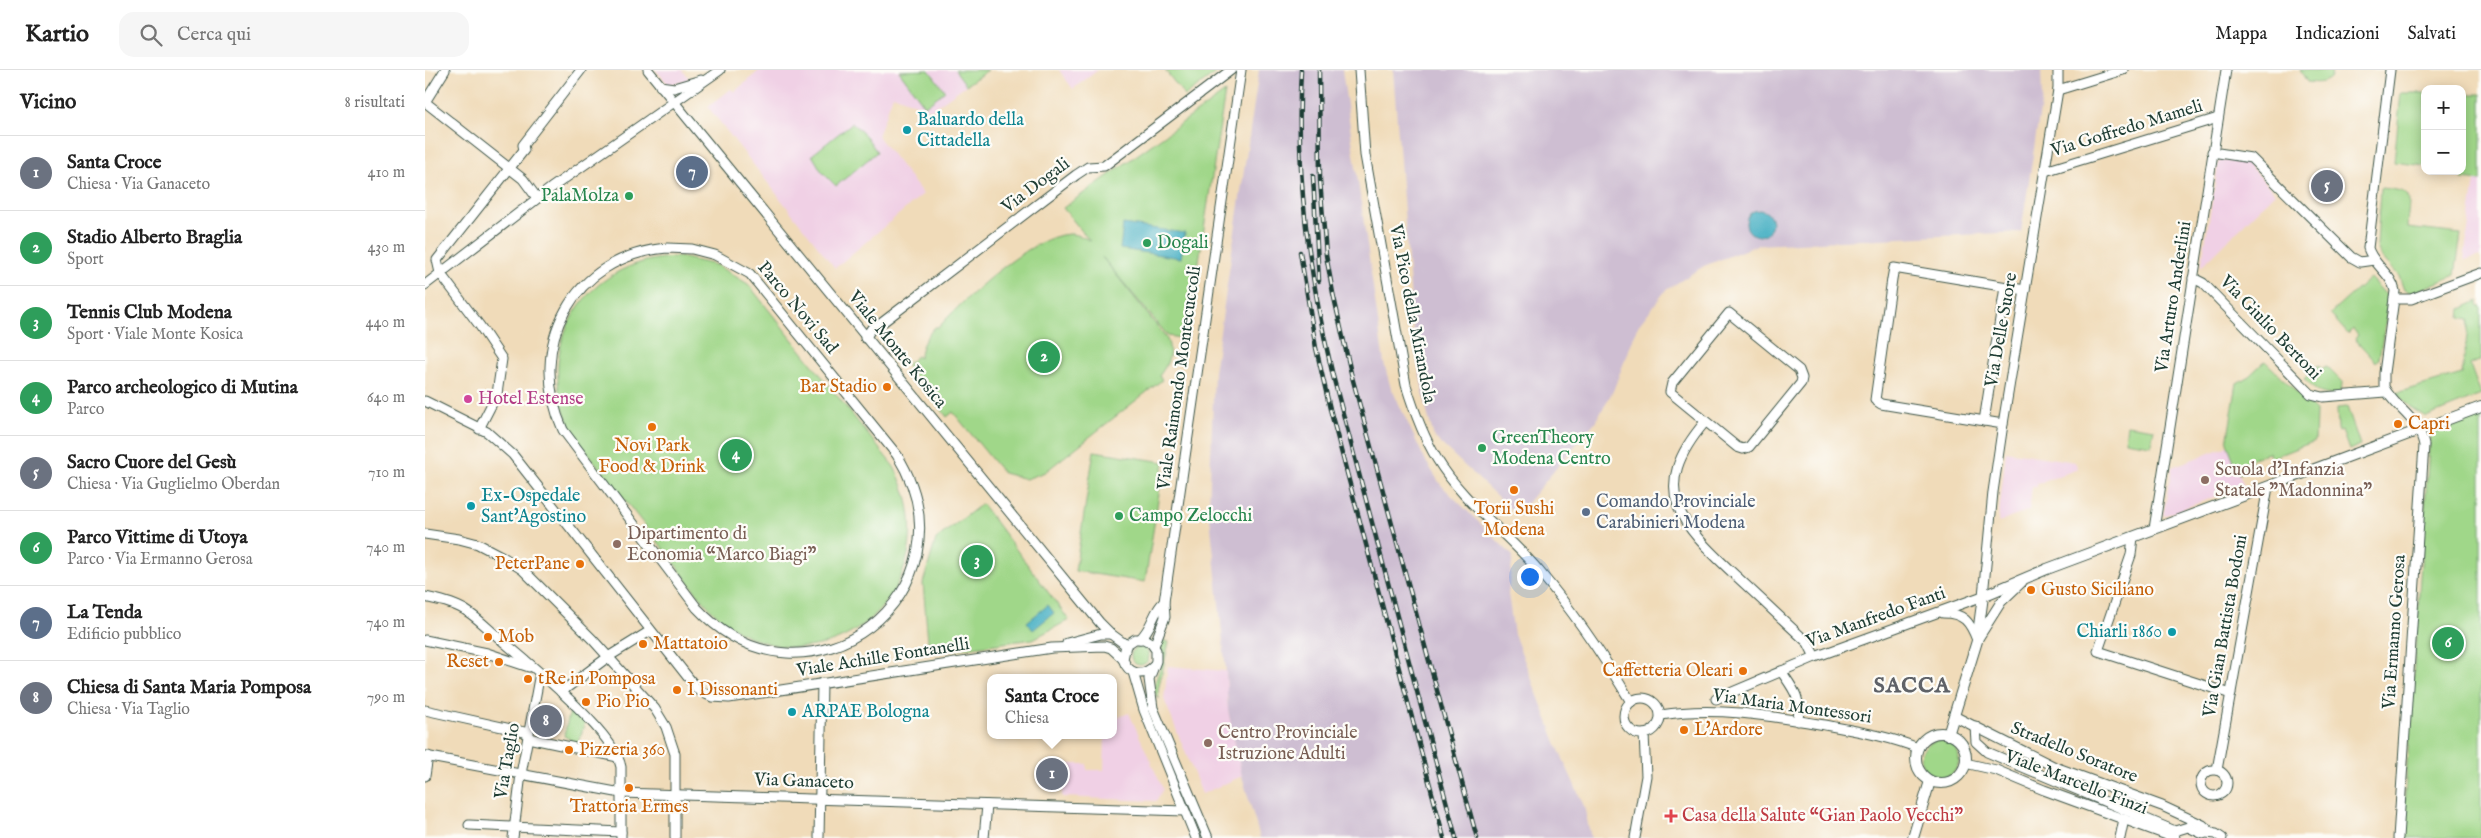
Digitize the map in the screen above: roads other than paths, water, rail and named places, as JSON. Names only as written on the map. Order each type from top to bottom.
[{"type":"main road","points":[[1948,735],[1977,640],[1983,596],[2154,529],[2481,407]]},
{"type":"main road","points":[[1938,734],[1948,735],[1960,744],[1965,753],[1965,763],[1962,771],[1954,780],[1942,783],[1930,781],[1918,769],[1916,758],[1918,748],[1928,737],[1938,734]]},
{"type":"main road","points":[[1913,838],[1930,781]]},
{"type":"street","points":[[445,70],[425,102],[523,179],[537,198]]},
{"type":"street","points":[[479,428],[497,394],[502,365],[501,355],[440,273],[437,260],[524,150],[523,145],[581,70]]},
{"type":"street","name":"Viale Monte Kosica","points":[[648,70],[865,338],[1111,634],[1126,645]]},
{"type":"street","points":[[425,285],[537,198],[720,70]]},
{"type":"street","name":"Via Dogali","points":[[865,338],[872,328],[879,325],[1076,175],[1088,167],[1103,166],[1231,70]]},
{"type":"street","name":"Viale Raimondo Montecuccoli","points":[[1154,646],[1165,617],[1163,602],[1241,70]]},
{"type":"street","name":"Via Pico della Mirandola","points":[[1359,70],[1365,155],[1406,385],[1414,412],[1437,460],[1451,479],[1521,550],[1559,595],[1631,702]]},
{"type":"street","name":"Via Delle Suore","points":[[1983,596],[1993,492],[2058,90],[2058,70]]},
{"type":"street","points":[[2058,90],[2123,70]]},
{"type":"street","name":"Via Arturo Anderlini","points":[[2154,529],[2226,70]]},
{"type":"street","points":[[2390,70],[2368,248],[2374,260],[2393,283],[2394,299],[2383,379],[2386,392],[2419,429]]},
{"type":"street","points":[[661,86],[682,87],[710,78]]},
{"type":"street","name":"Via Goffredo Mameli","points":[[2045,171],[2218,118]]},
{"type":"street","points":[[2212,152],[2251,158],[2351,257],[2360,262],[2374,260]]},
{"type":"street","name":"Parco Novi Sad","points":[[667,248],[692,249],[715,255],[738,266],[755,280],[897,455],[914,489],[920,524],[915,562],[897,602],[870,628],[837,646],[798,654],[775,652],[750,646],[716,627],[690,598],[569,441],[555,413],[549,380],[550,355],[556,331],[567,308],[582,288],[600,271],[621,259],[643,251],[667,248]]},
{"type":"street","points":[[2003,424],[1881,404],[1875,400],[1894,268],[2025,290]]},
{"type":"street","points":[[2394,299],[2411,299],[2481,273]]},
{"type":"street","name":"Via Giulio Bertoni","points":[[2193,278],[2203,283],[2311,394],[2323,397],[2386,392]]},
{"type":"street","points":[[1984,421],[2005,286]]},
{"type":"street","points":[[1729,313],[1799,370],[1802,380],[1747,448],[1737,447],[1705,422],[1673,395],[1670,388],[1729,313]]},
{"type":"street","points":[[425,401],[497,439],[521,464],[650,631],[608,657],[561,692]]},
{"type":"street","points":[[1705,422],[1684,449],[1676,471],[1676,500],[1685,523],[1700,542],[1808,643],[1815,656]]},
{"type":"street","name":"Via Ermanno Gerosa","points":[[2397,838],[2424,445],[2419,429]]},
{"type":"street","name":"Via Gian Battista Bodoni","points":[[2217,770],[2268,487]]},
{"type":"street","points":[[425,534],[470,541],[514,563],[543,588],[655,709],[666,728],[675,754],[677,794],[675,838]]},
{"type":"street","points":[[2133,537],[2131,555],[2098,651],[2231,694]]},
{"type":"street","points":[[1977,640],[2001,602],[2025,580]]},
{"type":"street","name":"Via Manfredo Fanti","points":[[1716,699],[1815,656],[1983,596]]},
{"type":"street","points":[[425,598],[464,609],[540,672],[561,692],[595,726],[618,757],[621,767],[621,835],[514,826]]},
{"type":"street","name":"Viale Raimondo Montecuccoli","points":[[1140,639],[1150,629],[1159,606],[1163,602]]},
{"type":"street","points":[[1938,613],[1953,612],[1963,616],[1970,624],[1977,640]]},
{"type":"street","name":"Viale Achille Fontanelli","points":[[650,631],[698,690],[718,699],[1052,648],[1105,646],[1111,648],[1123,659]]},
{"type":"street","points":[[487,653],[493,644],[494,634]]},
{"type":"street","name":"Viale Achille Fontanelli","points":[[1052,648],[1086,637],[1111,634]]},
{"type":"street","points":[[1196,838],[1144,710],[1133,672],[1123,659],[1126,645],[1140,639],[1147,640],[1154,646],[1157,656],[1149,679],[1153,708],[1208,838]]},
{"type":"street","points":[[425,640],[487,653],[540,672]]},
{"type":"street","points":[[1133,672],[1145,673],[1154,666]]},
{"type":"street","points":[[1781,671],[1798,696],[1800,707],[1798,721]]},
{"type":"street","name":"Via Taglio","points":[[513,838],[521,774],[540,672]]},
{"type":"street","points":[[819,838],[822,683]]},
{"type":"street","points":[[1640,698],[1650,699],[1657,706],[1661,715],[1656,728],[1644,734],[1634,732],[1627,725],[1625,710],[1631,702],[1640,698]]},
{"type":"street","points":[[425,710],[618,757]]},
{"type":"street","name":"Via Maria Montessori","points":[[1661,715],[1683,711],[1714,711],[1798,721],[1889,737],[1918,748]]},
{"type":"street","name":"Stradello Soratore","points":[[1954,716],[1998,740],[2055,767],[2162,806],[2203,825],[2204,835],[2188,828],[2162,806]]},
{"type":"street","name":"Stradello Soratore","points":[[1975,726],[1975,742],[1987,752],[2175,830],[2188,828]]},
{"type":"street","points":[[1635,838],[1646,776],[1644,734]]},
{"type":"street","points":[[425,776],[426,756]]},
{"type":"street","name":"Via Ganaceto","points":[[426,756],[621,793],[1185,811]]},
{"type":"street","name":"Viale Marcello Finzi","points":[[1965,763],[1997,770],[2175,838]]},
{"type":"street","points":[[984,838],[987,805]]},
{"type":"street","points":[[2120,838],[2125,819]]},
{"type":"street","name":"Via Taglio","points":[[469,825],[514,826]]},
{"type":"street","points":[[2204,835],[2222,838]]},
{"type":"water","points":[[1759,210],[1768,214],[1772,223],[1768,232],[1759,236],[1750,232],[1746,223],[1750,214]]},
{"type":"water","points":[[1123,224],[1185,233],[1181,258],[1120,249]]},
{"type":"water","points":[[1048,605],[1054,613],[1033,630],[1027,622]]},
{"type":"railway","points":[[1301,70],[1300,148],[1302,186],[1311,262],[1324,338],[1456,838]]},
{"type":"railway","points":[[1319,70],[1320,180],[1326,255],[1333,293],[1351,373],[1477,838]]},
{"type":"railway","points":[[1313,176],[1319,281]]},
{"type":"railway","points":[[1300,252],[1316,348],[1330,409],[1444,838]]},
{"type":"place","name":"Baluardo della Cittadella","points":[[907,130]]},
{"type":"place","name":"La Tenda","points":[[692,172]]},
{"type":"place","name":"Sacro Cuore del Gesù","points":[[2327,186]]},
{"type":"place","name":"PalaMolza","points":[[629,196]]},
{"type":"place","name":"Dogali","points":[[1147,243]]},
{"type":"place","name":"Stadio Alberto Braglia","points":[[1044,357]]},
{"type":"place","name":"Bar Stadio","points":[[887,387]]},
{"type":"place","name":"Hotel Estense","points":[[468,399]]},
{"type":"place","name":"Capri","points":[[2398,424]]},
{"type":"place","name":"Novi Park Food & Drink","points":[[652,427]]},
{"type":"place","name":"GreenTheory Modena Centro","points":[[1482,448]]},
{"type":"place","name":"Parco archeologico di Mutina","points":[[736,455]]},
{"type":"place","name":"Scuola d'Infanzia Statale \"Madonnina\"","points":[[2205,480]]},
{"type":"place","name":"Torii Sushi Modena","points":[[1514,490]]},
{"type":"place","name":"Ex-Ospedale Sant'Agostino","points":[[471,506]]},
{"type":"place","name":"Comando Provinciale Carabinieri Modena","points":[[1586,512]]},
{"type":"place","name":"Campo Zelocchi","points":[[1119,516]]},
{"type":"place","name":"Dipartimento di Economia “Marco Biagi”","points":[[617,544]]},
{"type":"place","name":"Tennis Club Modena","points":[[977,561]]},
{"type":"place","name":"PeterPane","points":[[580,564]]},
{"type":"place","name":"Gusto Siciliano","points":[[2031,590]]},
{"type":"place","name":"Chiarli 1860","points":[[2172,632]]},
{"type":"place","name":"Mob","points":[[488,637]]},
{"type":"place","name":"Parco Vittime di Utoya","points":[[2448,643]]},
{"type":"place","name":"Mattatoio","points":[[643,644]]},
{"type":"place","name":"Reset","points":[[499,662]]},
{"type":"place","name":"Caffetteria Oleari","points":[[1743,671]]},
{"type":"place","name":"tRe in Pomposa","points":[[528,679]]},
{"type":"place","name":"I Dissonanti","points":[[677,690]]},
{"type":"place","name":"Pio Pio","points":[[586,702]]},
{"type":"place","name":"ARPAE Bologna","points":[[792,712]]},
{"type":"place","name":"Chiesa di Santa Maria Pomposa","points":[[546,721]]},
{"type":"place","name":"L'Ardore","points":[[1684,730]]},
{"type":"place","name":"Centro Provinciale Istruzione Adulti","points":[[1208,743]]},
{"type":"place","name":"Pizzeria 360","points":[[569,750]]},
{"type":"place","name":"Santa Croce","points":[[1052,774]]},
{"type":"place","name":"Trattoria Ermes","points":[[629,788]]},
{"type":"place","name":"Casa della Salute “Gian Paolo Vecchi”","points":[[1671,816]]},
{"type":"district","name":"SACCA","points":[[1912,686]]}]
